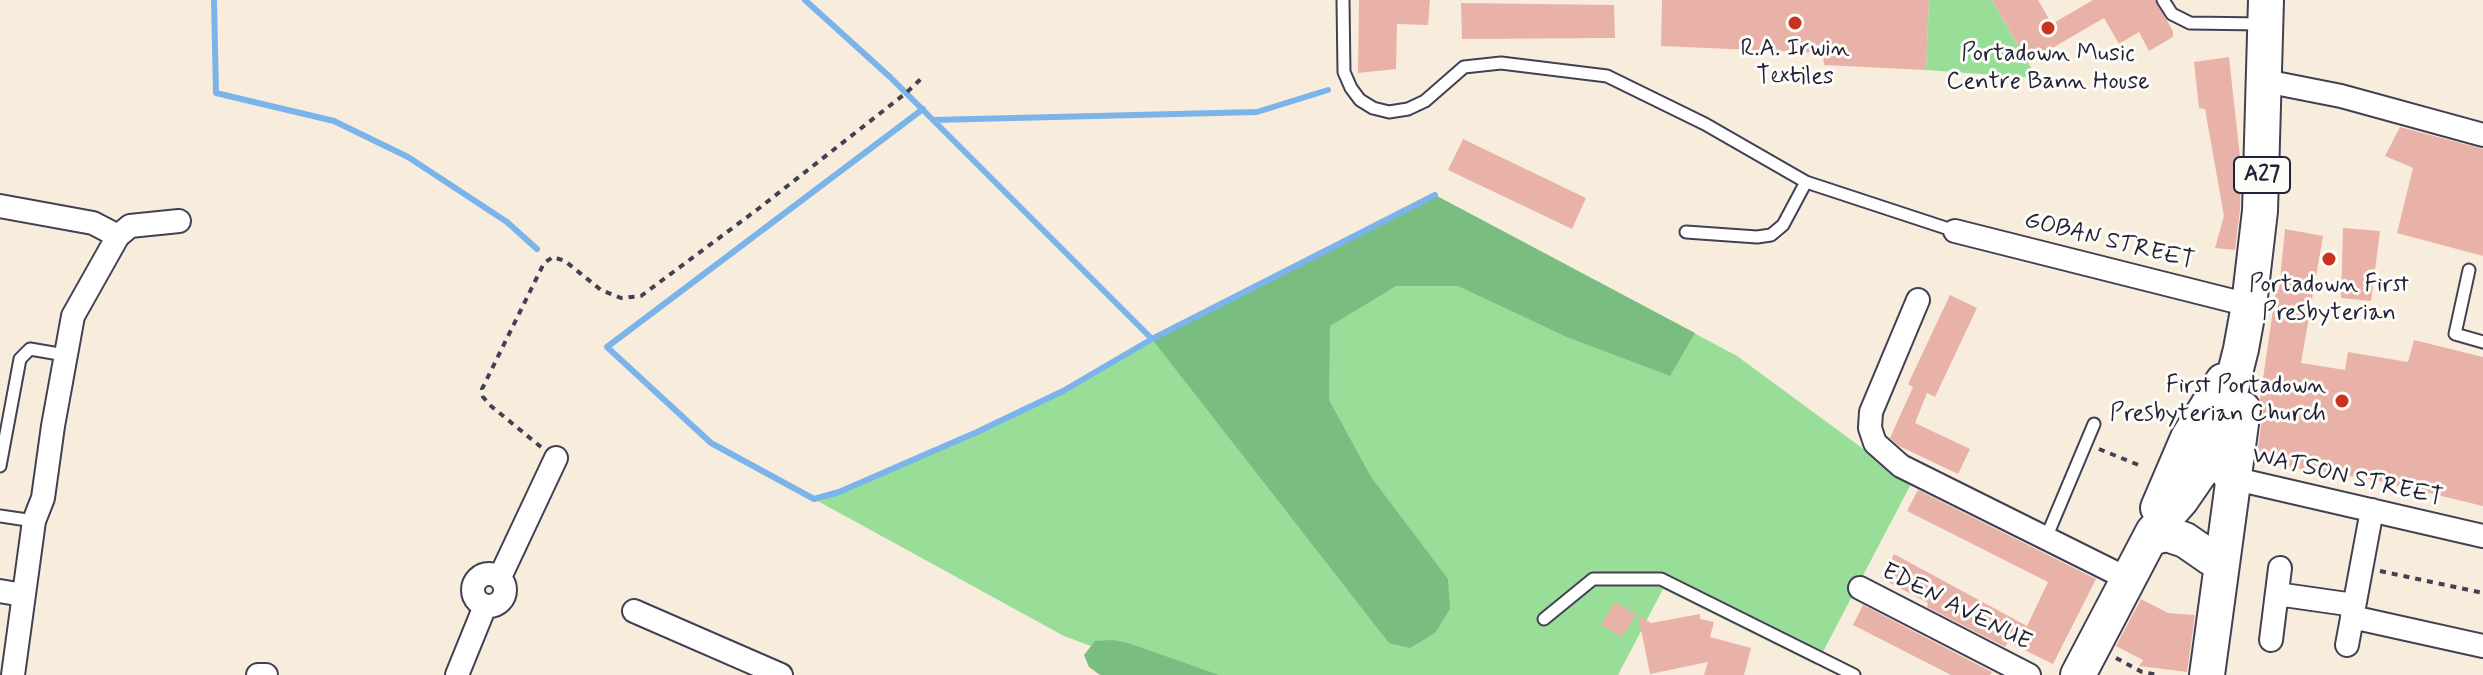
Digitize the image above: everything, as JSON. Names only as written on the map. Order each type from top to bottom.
[{"type":"main road","name":"A27","points":[[2219,591],[2211,558],[2216,475],[2246,391],[2241,349],[2260,211],[2266,12]]},
{"type":"main road","name":"A27","points":[[2207,675],[2219,591],[2216,475],[2188,438],[2241,349]]},
{"type":"main road","points":[[2151,535],[2159,501],[2188,438]]},
{"type":"main road","points":[[2078,675],[2151,535],[2181,500],[2216,475]]},
{"type":"main road","points":[[2151,535],[2167,534],[2185,540],[2211,558]]},
{"type":"street","points":[[2265,81],[2341,96],[2483,135]]},
{"type":"street","points":[[0,206],[93,223],[118,236]]},
{"type":"street","points":[[13,675],[33,532],[43,498],[73,316],[118,236],[130,226],[179,221]]},
{"type":"street","name":"GOBAN STREET","points":[[1955,231],[2249,305]]},
{"type":"street","points":[[1918,300],[1871,412],[1870,428],[1875,443],[1901,466],[2128,579]]},
{"type":"street","points":[[457,675],[485,606],[474,595],[474,585],[485,574],[500,577],[556,458]]},
{"type":"street","name":"WATSON STREET","points":[[2216,475],[2483,536]]},
{"type":"street","points":[[2347,645],[2372,510]]},
{"type":"street","points":[[2271,640],[2280,568]]},
{"type":"street","name":"EDEN AVENUE","points":[[1860,588],[1998,668],[2029,675]]},
{"type":"street","points":[[0,591],[23,595]]},
{"type":"street","points":[[2277,594],[2483,646]]},
{"type":"street","points":[[634,611],[781,675]]},
{"type":"street","points":[[258,675],[266,675]]},
{"type":"lane","points":[[1343,0],[1344,72],[1360,100],[1373,108],[1389,112],[1408,109],[1425,101],[1464,67],[1501,63],[1607,76],[1705,124],[1806,182],[1955,231]]},
{"type":"lane","points":[[2163,0],[2172,14],[2190,23],[2266,12]]},
{"type":"lane","points":[[1686,232],[1757,237],[1771,235],[1783,225],[1806,182]]},
{"type":"lane","points":[[2469,270],[2455,334],[2483,342]]},
{"type":"lane","points":[[0,466],[20,359],[30,349],[65,355]]},
{"type":"lane","points":[[2046,538],[2094,424]]},
{"type":"lane","points":[[0,516],[33,532]]},
{"type":"lane","points":[[1544,619],[1593,579],[1661,579],[1854,675]]},
{"type":"path","points":[[556,458],[491,406],[483,397],[482,389],[544,263],[553,257],[565,261],[601,290],[621,298],[641,296],[758,209],[923,77]]},
{"type":"path","points":[[2085,443],[2141,466]]},
{"type":"path","points":[[2361,566],[2483,593]]},
{"type":"path","points":[[2093,645],[2134,668],[2158,675]]},
{"type":"green space","points":[[1929,0],[1992,0],[2037,78],[1926,70]]},
{"type":"green space","points":[[1435,195],[1737,356],[1911,484],[1816,665],[1663,589],[1618,675],[1168,675],[1064,636],[814,499],[839,492],[1063,391],[1152,339]]},
{"type":"green space","points":[[1435,195],[1695,333],[1670,376],[1567,337],[1458,286],[1396,286],[1330,326],[1329,400],[1371,477],[1448,579],[1450,609],[1435,633],[1410,648],[1389,643],[1152,339]]},
{"type":"green space","points":[[1112,640],[1219,675],[1100,675],[1089,667],[1084,655],[1095,641]]},
{"type":"building","points":[[1359,0],[1430,0],[1428,25],[1397,24],[1396,69],[1358,73]]},
{"type":"building","name":"R.A. Irwin Textiles","points":[[1662,0],[1929,0],[1926,70],[1824,65],[1823,53],[1661,46]]},
{"type":"building","name":"Portadown Music Centre Bann House","points":[[1992,0],[2038,0],[2052,24],[2093,0],[2155,0],[2173,31],[2173,37],[2149,51],[2139,32],[2119,44],[2104,18],[2028,62]]},
{"type":"building","points":[[1461,3],[1614,5],[1615,38],[1462,39]]},
{"type":"building","points":[[2229,57],[2241,166],[2235,250],[2215,248],[2224,216],[2205,109],[2199,108],[2194,62]]},
{"type":"building","points":[[2400,127],[2483,149],[2483,256],[2397,233],[2413,168],[2385,156]]},
{"type":"building","points":[[1463,139],[1586,198],[1572,229],[1448,170]]},
{"type":"building","points":[[2343,228],[2380,231],[2371,301],[2341,298]]},
{"type":"building","points":[[2285,229],[2323,236],[2301,363],[2345,370],[2348,352],[2408,362],[2414,340],[2483,357],[2483,506],[2375,480],[2256,462],[2263,412],[2260,399],[2276,289],[2279,290]]},
{"type":"building","points":[[1950,295],[1977,308],[1935,397],[1927,393],[1915,423],[1970,449],[1958,474],[1899,446],[1890,438],[1913,387],[1908,384]]},
{"type":"building","points":[[1918,490],[2096,579],[2053,664],[2008,642],[2005,647],[1927,607],[1928,603],[1881,578],[1894,554],[2027,626],[2048,582],[1907,511]]},
{"type":"building","points":[[2141,599],[2168,613],[2195,615],[2187,672],[2139,666],[2143,660],[2116,646]]},
{"type":"building","points":[[1615,602],[1636,614],[1622,637],[1601,625]]},
{"type":"building","points":[[1863,605],[1992,672],[1990,675],[1951,675],[1853,625]]},
{"type":"building","points":[[1700,614],[1700,619],[1714,622],[1710,637],[1751,648],[1744,675],[1704,675],[1708,662],[1650,674],[1638,615],[1651,623]]},
{"type":"waterway","points":[[214,0],[216,93],[334,121],[408,157],[507,222],[537,249]]},
{"type":"waterway","points":[[805,0],[890,77],[1152,339]]},
{"type":"waterway","points":[[933,120],[1257,112],[1328,90]]},
{"type":"waterway","points":[[923,109],[607,347],[711,443],[814,499],[839,492],[1063,391],[1152,339],[1435,195]]},
{"type":"place","name":"R.A. Irwin Textiles","points":[[1795,23]]},
{"type":"place","name":"Portadown Music Centre Bann House","points":[[2048,28]]},
{"type":"place","name":"Portadown First Presbyterian","points":[[2329,259]]},
{"type":"place","name":"First Portadown Presbyterian Church","points":[[2342,401]]}]
